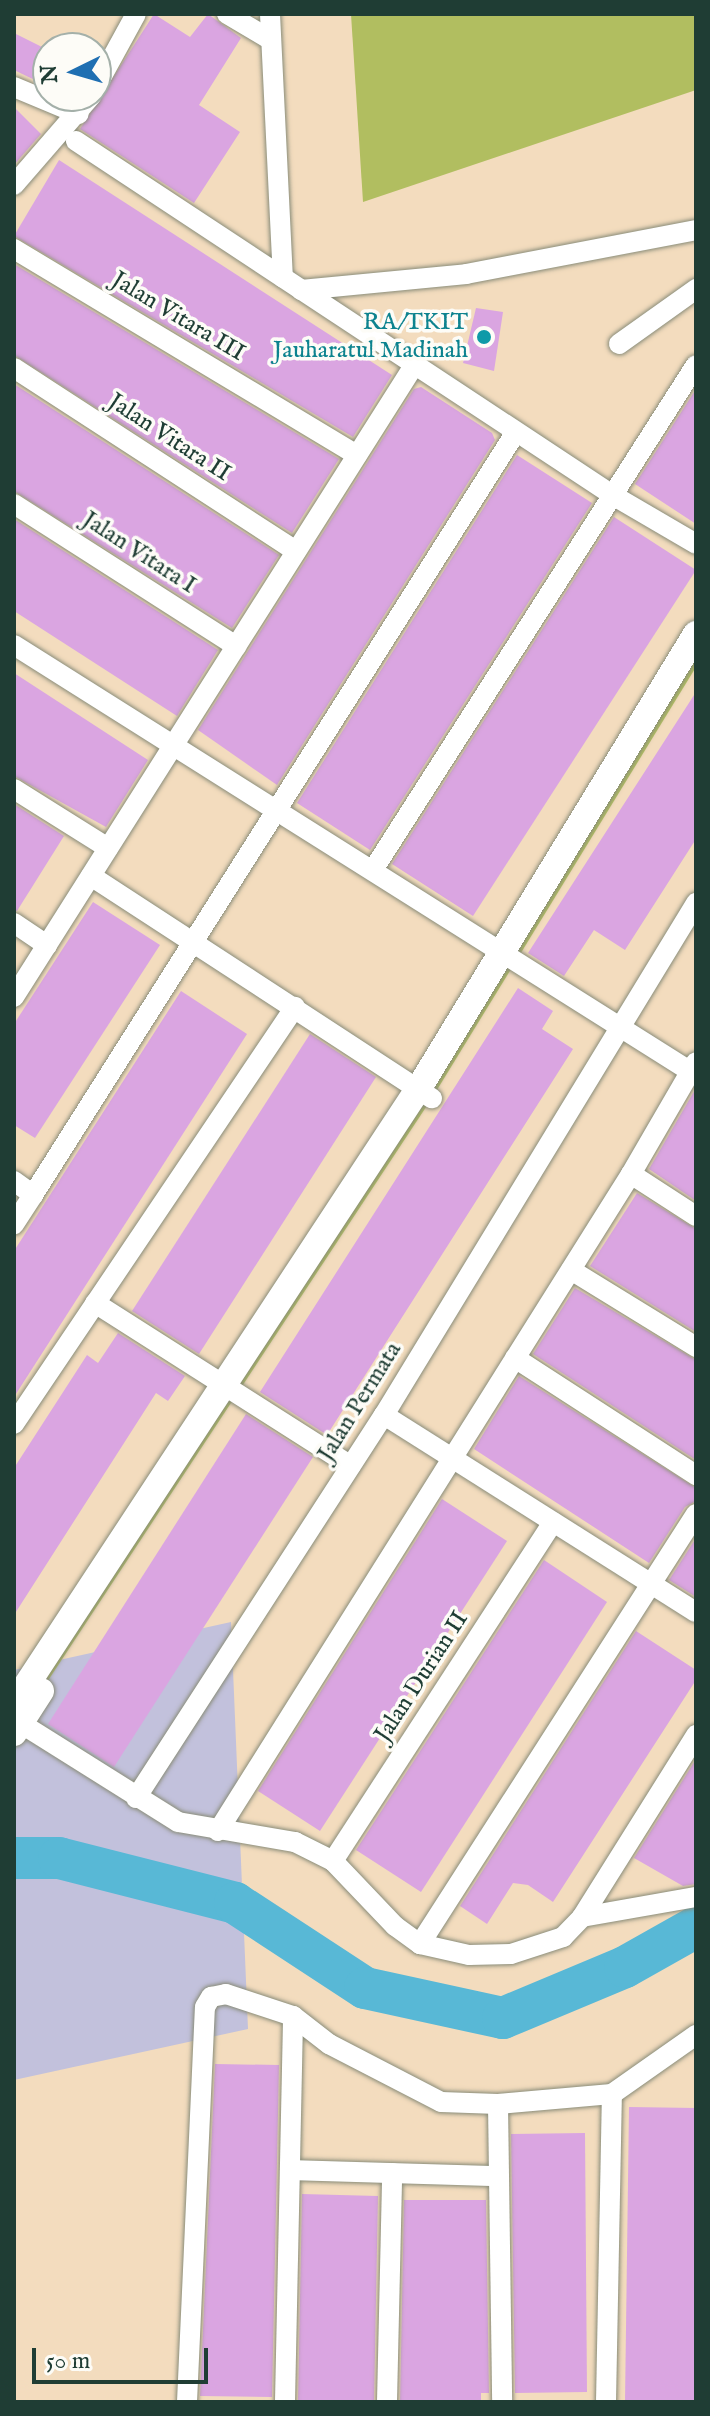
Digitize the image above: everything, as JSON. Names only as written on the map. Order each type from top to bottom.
[{"type":"street","points":[[112,58],[136,14]]},
{"type":"street","points":[[227,14],[271,40]]},
{"type":"street","points":[[270,14],[283,278]]},
{"type":"street","points":[[14,87],[79,114],[14,185]]},
{"type":"street","points":[[76,141],[614,496],[696,544]]},
{"type":"street","points":[[301,290],[466,274],[696,230]]},
{"type":"street","name":"Jalan Vitara III","points":[[14,249],[357,455]]},
{"type":"street","points":[[619,344],[696,289]]},
{"type":"street","points":[[14,997],[415,364]]},
{"type":"street","points":[[373,870],[696,365]]},
{"type":"street","name":"Jalan Vitara II","points":[[14,368],[296,551]]},
{"type":"street","points":[[14,1224],[516,432]]},
{"type":"street","name":"Jalan Vitara I","points":[[14,504],[236,646]]},
{"type":"street","points":[[696,634],[625,767],[426,1093],[15,1720],[178,1822],[295,1842],[333,1861],[383,1916],[420,1944],[456,1954],[511,1954],[563,1937],[582,1917],[696,1735]]},
{"type":"street","points":[[14,645],[175,742],[618,1026],[694,1069],[218,1831]]},
{"type":"street","points":[[625,767],[696,667]]},
{"type":"street","points":[[14,789],[108,848]]},
{"type":"street","points":[[91,876],[426,1093]]},
{"type":"street","name":"Jalan Permata","points":[[136,1798],[384,1415],[618,1026],[696,903]]},
{"type":"street","points":[[14,923],[47,945]]},
{"type":"street","points":[[14,1424],[295,1007]]},
{"type":"street","points":[[631,1174],[696,1216]]},
{"type":"street","points":[[14,1181],[33,1195]]},
{"type":"street","points":[[571,1270],[696,1347]]},
{"type":"street","points":[[95,1303],[351,1466]]},
{"type":"street","points":[[515,1358],[696,1475]]},
{"type":"street","points":[[384,1415],[696,1612]]},
{"type":"street","points":[[420,1944],[648,1582],[696,1514]]},
{"type":"street","name":"Jalan Durian II","points":[[333,1861],[553,1522]]},
{"type":"street","points":[[582,1917],[696,1897]]},
{"type":"street","points":[[187,2402],[205,2007],[211,1997],[226,1994],[293,2016],[329,2044],[441,2102],[498,2104],[612,2094],[696,2035]]},
{"type":"street","points":[[285,2402],[293,2016]]},
{"type":"street","points":[[606,2402],[612,2094]]},
{"type":"street","points":[[498,2104],[502,2402]]},
{"type":"street","points":[[290,2170],[498,2176]]},
{"type":"street","points":[[387,2402],[392,2173]]},
{"type":"shaded area","points":[[231,1622],[248,2029],[14,2080],[14,1670]]},
{"type":"green space","points":[[351,14],[696,14],[696,90],[363,202]]},
{"type":"green space","points":[[696,634],[696,667],[432,1098],[20,1723],[14,1704]]},
{"type":"building","points":[[154,14],[190,37],[208,14],[241,38],[199,105],[240,132],[194,203],[80,129],[91,112],[112,112],[112,79]]},
{"type":"building","points":[[14,33],[32,42],[32,79],[14,70]]},
{"type":"building","points":[[14,107],[41,134],[14,165]]},
{"type":"building","points":[[59,160],[392,375],[353,437],[14,236]]},
{"type":"building","points":[[14,264],[339,459],[292,533],[14,355]]},
{"type":"building","name":"RA/TKIT Jauharatul Madinah","points":[[476,308],[503,312],[494,371],[463,363]]},
{"type":"building","points":[[14,384],[279,555],[232,628],[14,491]]},
{"type":"building","points":[[421,387],[492,433],[495,440],[277,785],[198,730],[414,389]]},
{"type":"building","points":[[696,389],[696,524],[635,484]]},
{"type":"building","points":[[517,455],[592,503],[370,850],[297,803]]},
{"type":"building","points":[[614,517],[696,570],[473,916],[392,864]]},
{"type":"building","points":[[14,519],[218,650],[177,716],[14,611]]},
{"type":"building","points":[[14,673],[148,760],[106,827],[14,776]]},
{"type":"building","points":[[696,692],[696,839],[625,950],[594,930],[564,976],[528,953]]},
{"type":"building","points":[[14,804],[64,836],[17,911],[14,910]]},
{"type":"building","points":[[93,902],[160,945],[35,1138],[14,1125],[14,1024]]},
{"type":"building","points":[[518,988],[553,1011],[542,1029],[573,1049],[327,1435],[260,1392]]},
{"type":"building","points":[[181,991],[247,1034],[14,1397],[14,1251]]},
{"type":"building","points":[[310,1034],[376,1077],[199,1354],[132,1311]]},
{"type":"building","points":[[696,1088],[696,1201],[649,1169]]},
{"type":"building","points":[[637,1193],[696,1229],[696,1332],[590,1266]]},
{"type":"building","points":[[575,1288],[696,1360],[696,1460],[533,1354]]},
{"type":"building","points":[[118,1333],[185,1376],[168,1401],[156,1393],[14,1615],[14,1468],[87,1355],[98,1363]]},
{"type":"building","points":[[519,1376],[696,1488],[696,1501],[685,1507],[649,1563],[474,1449]]},
{"type":"building","points":[[246,1414],[313,1457],[114,1767],[48,1724]]},
{"type":"building","points":[[442,1499],[507,1541],[320,1831],[258,1791]]},
{"type":"building","points":[[696,1538],[696,1597],[669,1580]]},
{"type":"building","points":[[544,1560],[607,1602],[421,1892],[356,1850]]},
{"type":"building","points":[[636,1631],[696,1670],[696,1680],[553,1902],[528,1885],[513,1883],[487,1924],[460,1906]]},
{"type":"building","points":[[696,1759],[696,1884],[683,1886],[634,1858]]},
{"type":"building","points":[[215,2064],[279,2065],[272,2397],[200,2396]]},
{"type":"building","points":[[629,2107],[696,2108],[696,2402],[625,2402]]},
{"type":"building","points":[[585,2133],[587,2392],[515,2393],[511,2134]]},
{"type":"building","points":[[302,2194],[378,2196],[374,2402],[298,2402]]},
{"type":"building","points":[[404,2200],[486,2200],[489,2393],[481,2393],[481,2402],[400,2402]]},
{"type":"waterway","points":[[14,1858],[59,1858],[235,1903],[365,1988],[503,2018],[625,1967],[696,1927]]},
{"type":"place","name":"RA/TKIT Jauharatul Madinah","points":[[484,337]]}]
